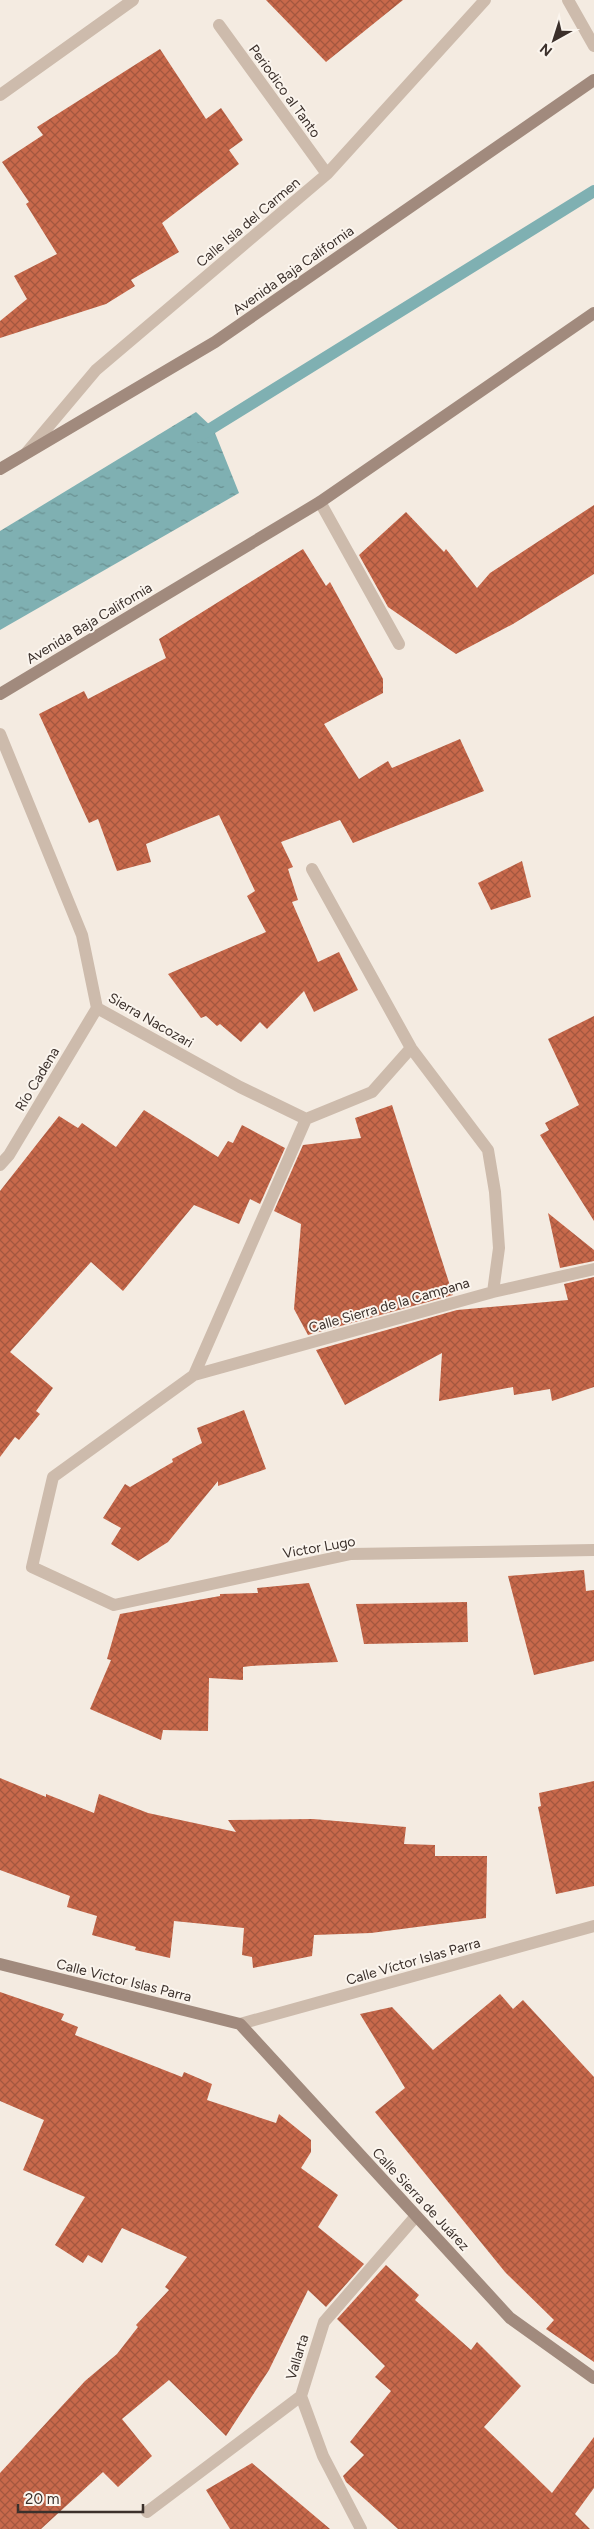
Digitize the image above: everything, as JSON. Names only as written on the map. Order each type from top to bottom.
[{"type":"main road","name":"Avenida Baja California","points":[[0,469],[22,458],[215,342],[594,80]]},
{"type":"main road","name":"Avenida Baja California","points":[[0,694],[320,502],[594,312]]},
{"type":"main road","name":"Calle Victor Islas Parra","points":[[0,1964],[240,2024]]},
{"type":"main road","name":"Calle Sierra de Juárez","points":[[240,2024],[510,2318],[594,2378]]},
{"type":"street","points":[[0,95],[133,0]]},
{"type":"street","name":"Calle Isla del Carmen","points":[[22,458],[96,370],[327,174],[485,0]]},
{"type":"street","points":[[568,0],[594,46]]},
{"type":"street","name":"Periodico al Tanto","points":[[219,25],[327,174]]},
{"type":"street","points":[[320,502],[400,644]]},
{"type":"street","name":"Sierra Nacozari","points":[[0,734],[82,935],[97,1008],[231,1082],[306,1119]]},
{"type":"street","points":[[312,868],[411,1048],[488,1150],[495,1192],[499,1248],[493,1292]]},
{"type":"street","name":"Río Cadena","points":[[0,1165],[9,1155],[97,1008]]},
{"type":"street","points":[[194,1375],[306,1119],[372,1092],[411,1048]]},
{"type":"street","name":"Calle Sierra de la Campana","points":[[194,1375],[493,1292],[594,1269]]},
{"type":"street","name":"Victor Lugo","points":[[194,1375],[53,1477],[32,1567],[114,1605],[351,1554],[594,1550]]},
{"type":"street","name":"Calle Víctor Islas Parra","points":[[240,2024],[594,1926]]},
{"type":"street","name":"Vallarta","points":[[361,2529],[323,2456],[301,2396],[324,2322],[416,2216]]},
{"type":"street","points":[[147,2512],[301,2396]]},
{"type":"water","points":[[196,412],[213,428],[239,493],[0,630],[0,531]]},
{"type":"building","points":[[266,0],[403,0],[326,62]]},
{"type":"building","points":[[160,49],[206,119],[221,108],[243,140],[229,150],[239,164],[162,223],[179,252],[131,280],[135,286],[106,304],[0,338],[0,321],[27,299],[14,276],[57,254],[26,204],[29,202],[2,162],[43,135],[37,127]]},
{"type":"building","points":[[594,505],[594,574],[513,624],[456,654],[388,607],[359,555],[406,512],[444,552],[446,549],[477,588],[490,573]]},
{"type":"building","points":[[303,549],[326,586],[330,582],[383,679],[383,693],[324,724],[359,779],[388,761],[392,768],[460,739],[484,791],[353,843],[340,820],[281,842],[293,867],[288,869],[298,900],[292,902],[318,962],[339,952],[358,990],[314,1012],[304,991],[267,1029],[260,1022],[241,1042],[220,1024],[217,1026],[206,1016],[201,1018],[168,974],[266,932],[247,896],[255,891],[219,815],[146,844],[151,862],[117,871],[98,819],[89,823],[39,714],[84,691],[88,699],[166,658],[159,639]]},
{"type":"building","points":[[522,861],[531,897],[491,910],[478,883]]},
{"type":"building","points":[[594,1016],[594,1221],[540,1135],[549,1130],[545,1123],[579,1105],[548,1039]]},
{"type":"building","points":[[392,1105],[453,1295],[308,1335],[294,1309],[301,1224],[274,1211],[303,1145],[361,1138],[355,1118]]},
{"type":"building","points":[[144,1110],[218,1157],[228,1141],[233,1143],[242,1125],[285,1148],[260,1204],[250,1199],[239,1224],[194,1205],[123,1291],[91,1262],[10,1352],[53,1388],[36,1411],[40,1414],[19,1440],[15,1437],[0,1457],[0,1191],[59,1116],[78,1128],[82,1123],[116,1147]]},
{"type":"building","points":[[548,1213],[594,1250],[594,1261],[560,1268]]},
{"type":"building","points":[[594,1277],[594,1387],[552,1401],[550,1389],[514,1395],[513,1387],[439,1401],[442,1353],[345,1405],[316,1350],[457,1310],[568,1300],[564,1284]]},
{"type":"building","points":[[244,1410],[266,1469],[218,1486],[218,1481],[168,1542],[138,1561],[111,1544],[121,1528],[103,1518],[125,1484],[130,1487],[173,1462],[172,1459],[202,1443],[197,1428]]},
{"type":"building","points":[[584,1570],[586,1591],[594,1590],[594,1661],[534,1675],[508,1576]]},
{"type":"building","points":[[309,1583],[338,1662],[251,1666],[243,1667],[243,1680],[209,1678],[208,1731],[163,1730],[161,1740],[90,1709],[111,1660],[107,1659],[120,1614],[220,1596],[220,1594],[258,1593],[257,1588]]},
{"type":"building","points":[[467,1602],[468,1642],[364,1644],[356,1604]]},
{"type":"building","points":[[0,1778],[46,1797],[46,1794],[94,1813],[99,1794],[148,1813],[236,1832],[228,1820],[313,1819],[406,1827],[404,1844],[435,1845],[435,1856],[487,1856],[486,1918],[371,1933],[314,1935],[312,1956],[253,1968],[252,1957],[242,1955],[244,1928],[174,1921],[170,1958],[135,1950],[136,1947],[92,1935],[97,1916],[67,1907],[70,1896],[0,1870]]},
{"type":"building","points":[[594,1781],[594,1886],[556,1894],[538,1807],[541,1806],[539,1793]]},
{"type":"building","points":[[0,1992],[64,2014],[61,2020],[78,2027],[75,2035],[182,2077],[184,2072],[212,2084],[207,2100],[276,2123],[279,2114],[311,2140],[311,2152],[301,2168],[338,2195],[318,2227],[364,2264],[326,2307],[308,2290],[269,2370],[226,2436],[169,2380],[122,2419],[152,2456],[118,2487],[103,2472],[41,2529],[0,2529],[0,2473],[85,2381],[117,2354],[138,2327],[136,2325],[169,2290],[165,2287],[187,2257],[122,2228],[102,2263],[88,2255],[83,2263],[55,2245],[85,2197],[23,2170],[44,2120],[0,2101]]},
{"type":"building","points":[[500,1994],[513,2009],[523,2000],[594,2077],[594,2362],[546,2329],[554,2320],[505,2272],[375,2112],[405,2088],[360,2014],[392,2007],[433,2050]]},
{"type":"building","points":[[386,2265],[419,2295],[415,2300],[471,2350],[477,2342],[521,2386],[484,2427],[552,2493],[594,2437],[594,2488],[575,2514],[590,2529],[398,2529],[346,2482],[343,2476],[364,2455],[350,2442],[391,2391],[375,2377],[385,2366],[337,2319]]},
{"type":"building","points":[[252,2463],[330,2529],[230,2529],[206,2490]]},
{"type":"waterway","points":[[199,436],[594,191]]}]
